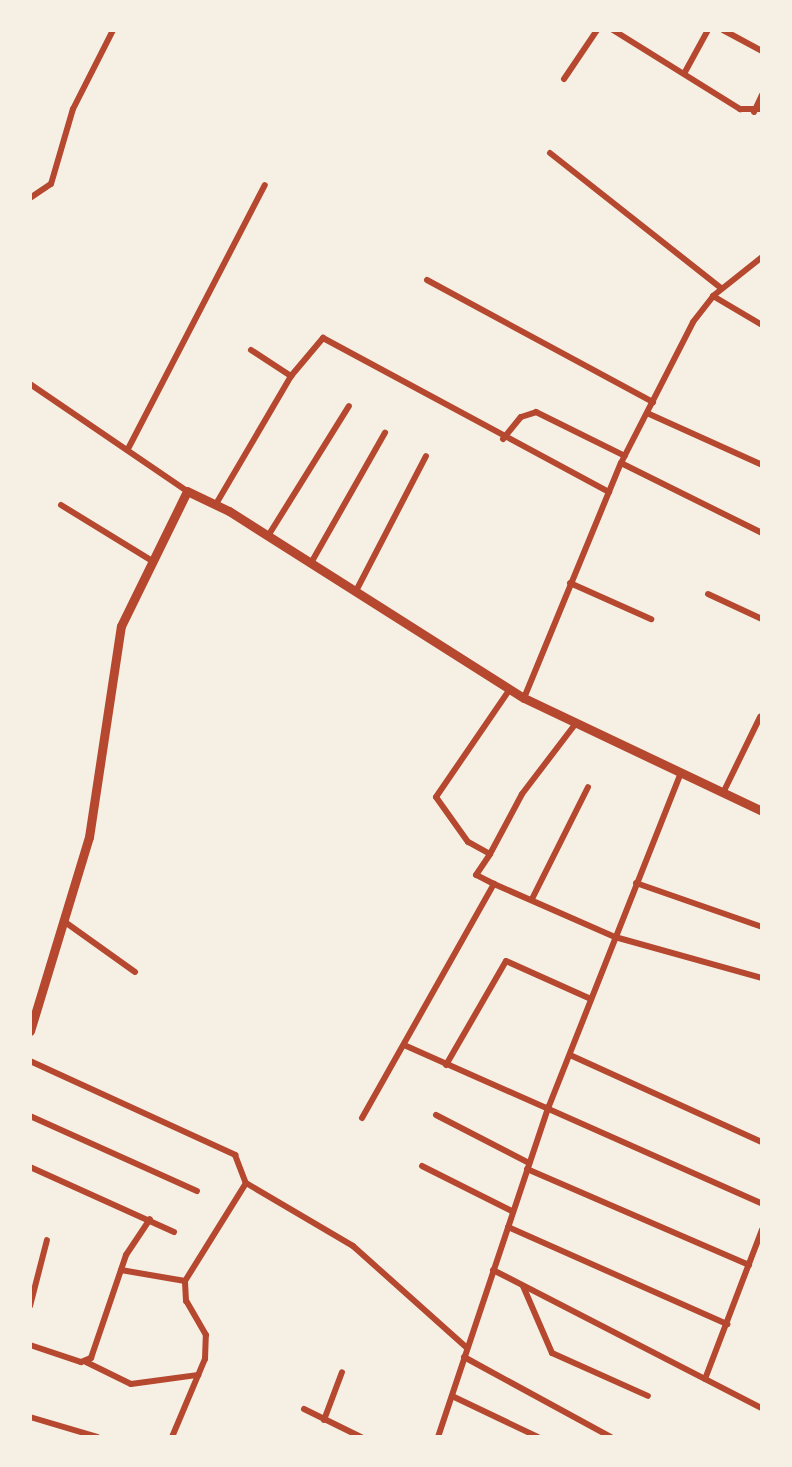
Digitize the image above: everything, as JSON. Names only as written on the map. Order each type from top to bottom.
[{"type":"street","points":[[30,198],[51,184],[73,108],[113,30]]},
{"type":"street","points":[[564,78],[597,30]]},
{"type":"street","points":[[612,30],[758,111],[762,95]]},
{"type":"street","points":[[685,72],[708,30]]},
{"type":"street","points":[[723,30],[762,51]]},
{"type":"street","points":[[550,152],[721,288]]},
{"type":"street","points":[[129,447],[264,185]]},
{"type":"street","points":[[524,698],[609,492],[647,412],[713,296],[762,257]]},
{"type":"street","points":[[427,280],[653,402]]},
{"type":"street","points":[[713,296],[762,325]]},
{"type":"street","points":[[216,504],[291,376],[318,339],[328,339],[503,438],[609,492]]},
{"type":"street","points":[[251,350],[291,376]]},
{"type":"street","points":[[30,384],[129,447],[187,491],[216,504],[524,698],[762,811]]},
{"type":"street","points":[[268,536],[349,406]]},
{"type":"street","points":[[503,438],[521,417],[536,412],[762,533]]},
{"type":"street","points":[[647,412],[762,465]]},
{"type":"street","points":[[311,563],[385,434]]},
{"type":"street","points":[[356,591],[426,456]]},
{"type":"street","points":[[30,1031],[90,837],[121,626],[148,559],[187,491]]},
{"type":"street","points":[[61,505],[148,559]]},
{"type":"street","points":[[570,583],[651,619]]},
{"type":"street","points":[[708,594],[762,619]]},
{"type":"street","points":[[490,854],[468,842],[436,797],[510,689]]},
{"type":"street","points":[[723,793],[760,717]]},
{"type":"street","points":[[576,723],[522,794],[476,875],[615,937],[762,978]]},
{"type":"street","points":[[438,1437],[528,1166],[681,773]]},
{"type":"street","points":[[532,899],[588,787]]},
{"type":"street","points":[[636,883],[762,927]]},
{"type":"street","points":[[362,1118],[494,884]]},
{"type":"street","points":[[65,922],[134,972]]},
{"type":"street","points":[[446,1065],[506,961],[592,999]]},
{"type":"street","points":[[404,1045],[550,1106],[762,1204]]},
{"type":"street","points":[[570,1055],[762,1142]]},
{"type":"street","points":[[30,1062],[235,1156],[246,1183],[354,1246],[467,1348]]},
{"type":"street","points":[[436,1115],[528,1166],[749,1265]]},
{"type":"street","points":[[30,1116],[197,1190]]},
{"type":"street","points":[[422,1166],[512,1212]]},
{"type":"street","points":[[30,1167],[174,1232]]},
{"type":"street","points":[[172,1437],[198,1375],[206,1334],[186,1301],[185,1281],[246,1183]]},
{"type":"street","points":[[86,1362],[120,1270],[150,1219]]},
{"type":"street","points":[[508,1227],[727,1324]]},
{"type":"street","points":[[704,1379],[762,1230]]},
{"type":"street","points":[[30,1306],[48,1240]]},
{"type":"street","points":[[120,1270],[185,1281]]},
{"type":"street","points":[[493,1270],[762,1408]]},
{"type":"street","points":[[523,1286],[552,1353],[648,1396]]},
{"type":"street","points":[[30,1345],[86,1362],[131,1384],[198,1375]]},
{"type":"street","points":[[464,1357],[611,1437]]},
{"type":"street","points":[[324,1420],[342,1372]]},
{"type":"street","points":[[452,1396],[538,1437]]},
{"type":"street","points":[[304,1409],[361,1437]]},
{"type":"street","points":[[30,1418],[97,1437]]}]
